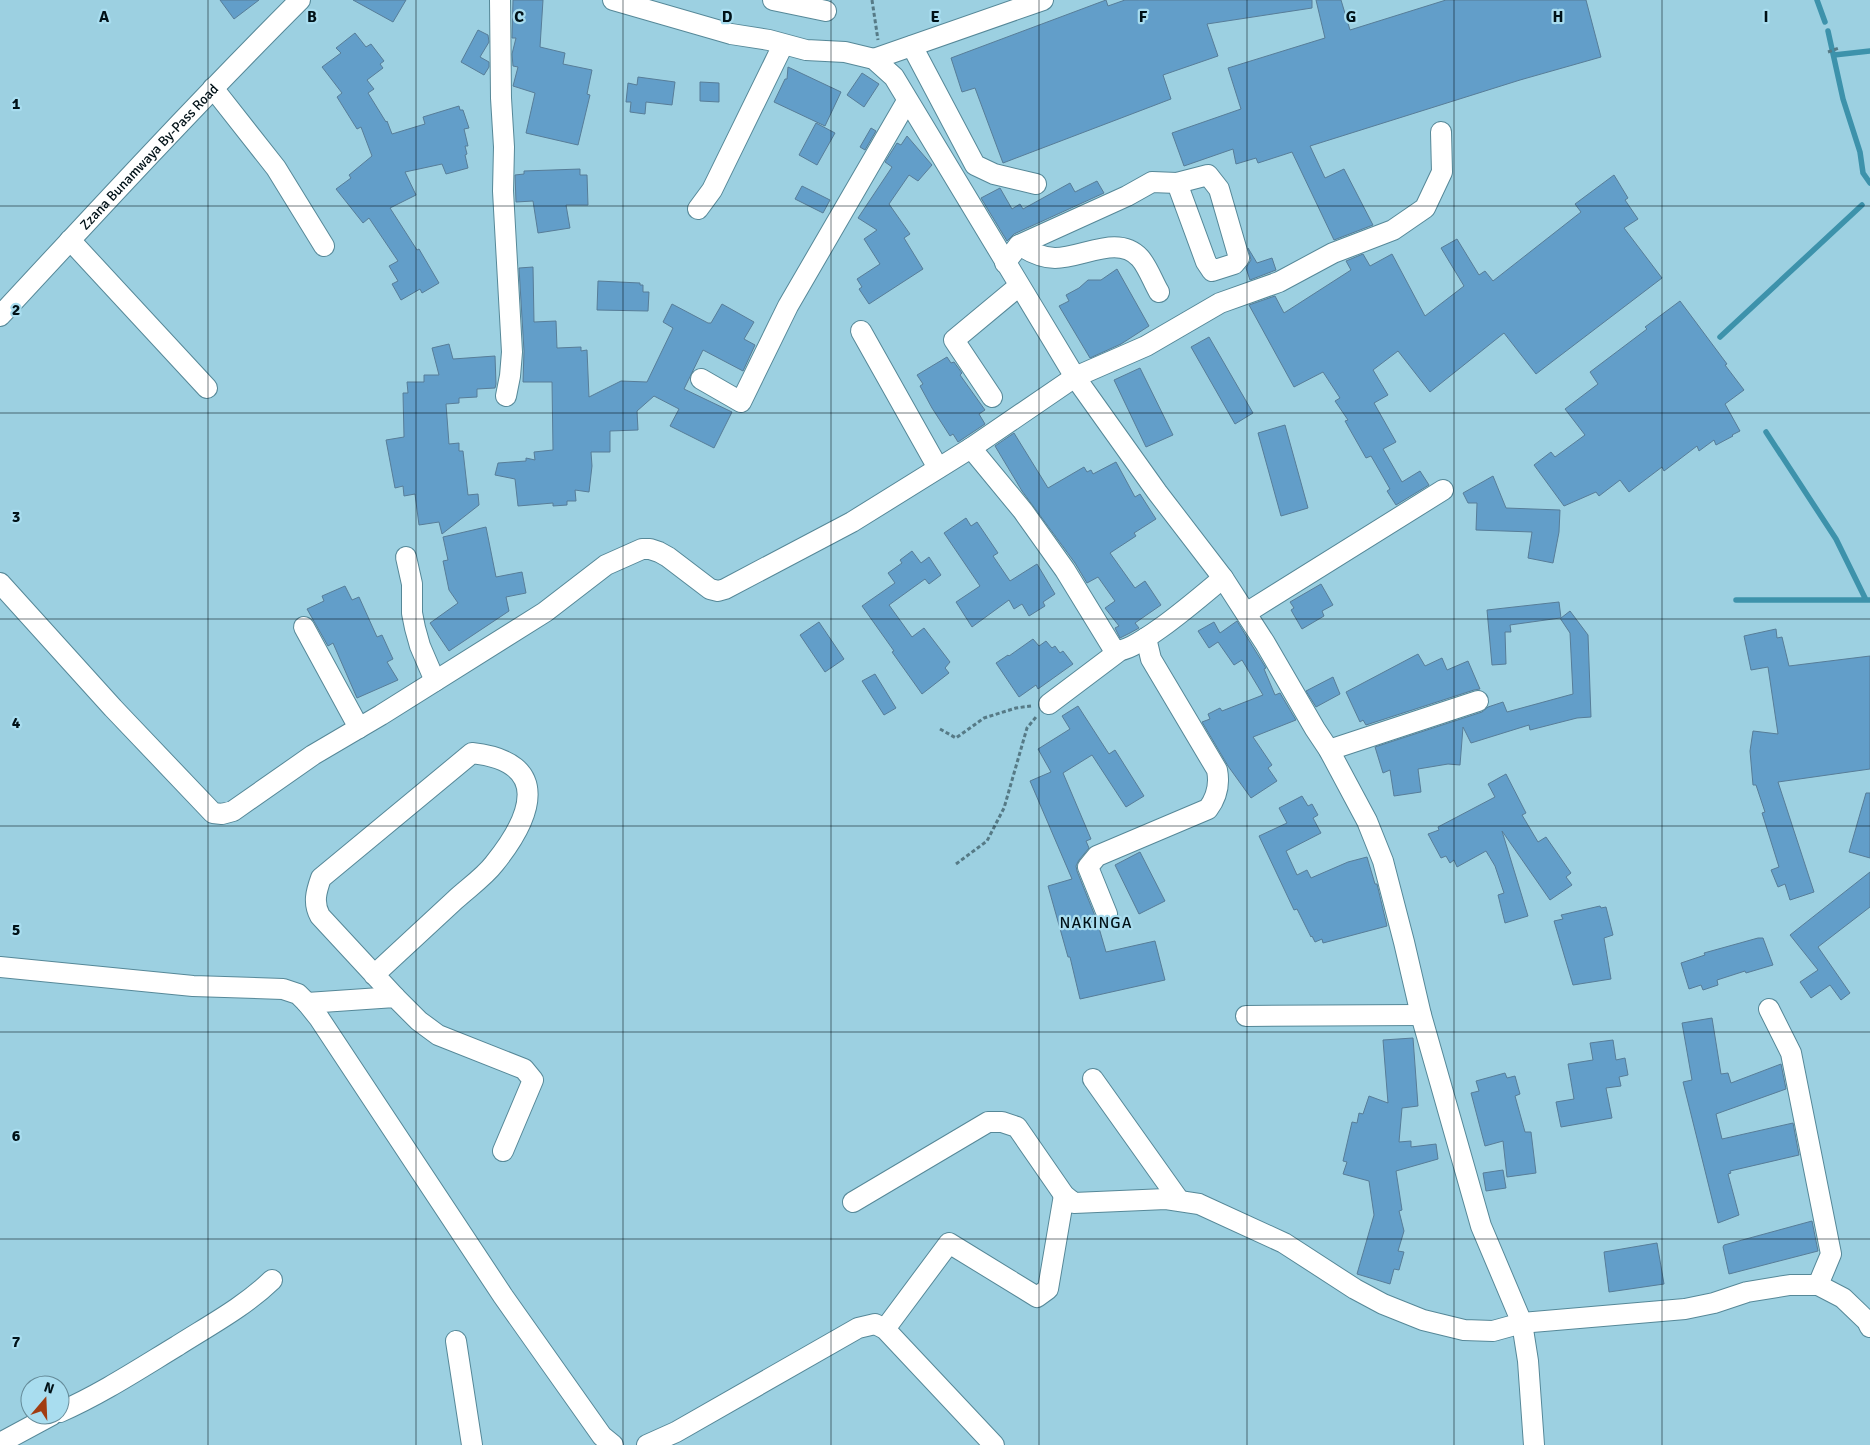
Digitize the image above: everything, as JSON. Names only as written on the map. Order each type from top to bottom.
[{"type":"street","name":"Zzana Bunamwaya By-Pass Road","points":[[0,316],[213,88],[300,0]]},
{"type":"street","points":[[500,0],[501,98],[504,146],[503,191],[512,352],[506,396]]},
{"type":"street","points":[[613,0],[652,5],[731,34],[769,40],[806,50],[845,52],[874,59],[894,77],[1005,264],[1075,377],[1157,492],[1223,578],[1246,613],[1329,750],[1367,820],[1383,861],[1421,1015],[1481,1226],[1522,1323],[1528,1361],[1534,1445]]},
{"type":"street","points":[[773,0],[826,11]]},
{"type":"street","points":[[874,59],[1043,0]]},
{"type":"street","points":[[698,209],[712,190],[783,45]]},
{"type":"street","points":[[912,46],[975,165],[994,174],[1036,184]]},
{"type":"street","points":[[213,88],[276,168],[324,246]]},
{"type":"street","points":[[701,380],[741,402],[788,306],[907,101]]},
{"type":"street","points":[[0,583],[113,708],[213,813],[222,814],[233,811],[313,755],[544,612],[606,565],[642,549],[659,552],[710,589],[725,589],[852,522],[971,448],[1075,377],[1146,346],[1220,303],[1278,282],[1333,253],[1393,230],[1425,208],[1442,172],[1441,132]]},
{"type":"street","points":[[1005,264],[1019,245],[1127,196],[1152,182],[1177,183]]},
{"type":"street","points":[[70,240],[207,388]]},
{"type":"street","points":[[1019,245],[1034,254],[1056,258],[1106,248],[1126,248],[1141,259],[1159,292]]},
{"type":"street","points":[[992,397],[954,340],[1019,286]]},
{"type":"street","points":[[861,331],[938,468]]},
{"type":"street","points":[[971,448],[1043,539],[1065,570],[1114,650],[1118,652]]},
{"type":"street","points":[[1246,613],[1443,490]]},
{"type":"street","points":[[406,557],[412,584],[412,613],[415,628],[420,646],[435,681]]},
{"type":"street","points":[[1049,704],[1118,652],[1146,638],[1223,578]]},
{"type":"street","points":[[304,627],[359,728]]},
{"type":"street","points":[[1107,914],[1088,867],[1097,856],[1208,809],[1214,801],[1218,787],[1217,770],[1151,659],[1146,638]]},
{"type":"street","points":[[1329,750],[1478,701]]},
{"type":"street","points":[[374,975],[494,865],[515,835],[529,802],[527,783],[515,767],[491,755],[472,753],[321,878],[316,892],[316,908],[320,916],[395,998],[419,1021],[438,1035],[524,1069],[533,1080],[503,1151]]},
{"type":"street","points":[[0,967],[193,986],[283,989],[298,994],[319,1018],[503,1296],[602,1436],[614,1445]]},
{"type":"street","points":[[307,1003],[395,998]]},
{"type":"street","points":[[1769,1009],[1792,1053],[1831,1254],[1818,1285]]},
{"type":"street","points":[[1246,1016],[1421,1015]]},
{"type":"street","points":[[1093,1079],[1179,1200]]},
{"type":"street","points":[[853,1202],[988,1122],[1002,1122],[1016,1128],[1070,1201],[1082,1204],[1166,1199],[1199,1204],[1284,1243],[1355,1289],[1383,1304],[1423,1320],[1464,1330],[1493,1331],[1522,1323],[1608,1314],[1685,1310],[1747,1292],[1790,1285],[1818,1285],[1843,1298],[1867,1321],[1870,1327]]},
{"type":"street","points":[[885,1329],[949,1243],[1037,1297],[1048,1289],[1064,1195]]},
{"type":"street","points":[[70,1408],[92,1398],[222,1319],[272,1280]]},
{"type":"street","points":[[647,1445],[684,1427],[858,1328],[875,1324],[885,1329],[994,1445]]},
{"type":"street","points":[[456,1341],[472,1445]]},
{"type":"street","points":[[0,1443],[33,1425]]},
{"type":"path","points":[[872,0],[879,45],[874,59]]},
{"type":"path","points":[[1828,52],[1839,48]]},
{"type":"path","points":[[940,729],[956,738],[984,718],[1016,708],[1049,704]]},
{"type":"path","points":[[956,864],[987,841],[1004,808],[1027,728],[1049,704]]},
{"type":"building","points":[[220,0],[259,0],[234,19]]},
{"type":"building","points":[[353,0],[406,0],[393,22]]},
{"type":"building","points":[[513,0],[543,0],[540,47],[565,53],[563,64],[592,70],[587,94],[590,95],[578,145],[526,133],[535,93],[513,86],[518,67],[513,66],[512,54],[516,38],[512,38]]},
{"type":"building","points":[[1106,0],[1108,6],[1125,0],[1312,0],[1312,8],[1207,24],[1218,56],[1163,75],[1171,99],[1003,163],[975,88],[962,92],[951,58]]},
{"type":"building","points":[[1316,0],[1341,0],[1350,30],[1446,0],[1586,0],[1601,57],[1520,80],[1310,146],[1325,178],[1344,169],[1373,225],[1334,240],[1292,152],[1258,163],[1256,158],[1236,164],[1233,149],[1184,166],[1172,133],[1241,109],[1228,68],[1325,38]]},
{"type":"building","points":[[478,30],[488,35],[489,42],[480,57],[489,62],[489,67],[484,75],[461,62]]},
{"type":"building","points":[[355,33],[366,47],[371,44],[384,61],[380,64],[383,68],[367,80],[374,89],[368,93],[387,121],[392,134],[425,124],[423,117],[459,106],[460,110],[463,110],[469,128],[464,129],[468,146],[465,146],[467,154],[465,155],[468,168],[446,174],[442,164],[405,172],[416,195],[390,208],[417,250],[419,249],[439,283],[422,293],[420,289],[401,300],[392,284],[398,281],[389,266],[398,261],[369,218],[363,223],[336,189],[351,178],[349,175],[372,156],[361,127],[357,129],[337,97],[342,93],[322,67],[341,53],[336,48]]},
{"type":"building","points":[[788,67],[841,92],[825,126],[774,102],[785,79],[787,79]]},
{"type":"building","points":[[862,73],[879,84],[864,107],[847,95]]},
{"type":"building","points":[[638,77],[675,82],[672,105],[646,102],[645,114],[630,112],[631,102],[626,102],[628,83],[637,85]]},
{"type":"building","points":[[700,82],[719,83],[719,102],[700,101]]},
{"type":"building","points":[[816,123],[835,133],[817,165],[799,155]]},
{"type":"building","points":[[871,128],[876,131],[865,150],[860,147]]},
{"type":"building","points":[[907,136],[932,165],[918,181],[909,175],[889,204],[910,234],[904,238],[923,269],[869,304],[859,289],[862,287],[857,279],[880,264],[864,239],[877,230],[858,218],[892,167],[885,162],[897,143],[901,145]]},
{"type":"building","points":[[580,169],[580,175],[587,175],[588,205],[566,205],[570,228],[538,233],[533,201],[516,202],[515,175],[524,174],[524,171]]},
{"type":"building","points":[[1614,175],[1628,198],[1625,200],[1638,219],[1624,228],[1662,278],[1536,374],[1504,333],[1430,392],[1398,351],[1373,370],[1388,395],[1374,403],[1396,442],[1383,449],[1402,482],[1420,471],[1429,485],[1396,505],[1387,491],[1390,489],[1371,456],[1366,458],[1345,421],[1348,420],[1335,401],[1340,398],[1323,372],[1294,387],[1249,305],[1275,296],[1284,313],[1351,270],[1346,261],[1363,254],[1370,266],[1392,254],[1425,316],[1464,286],[1441,248],[1457,239],[1479,275],[1485,271],[1493,281],[1581,212],[1575,204]]},
{"type":"building","points":[[1097,181],[1104,193],[1014,234],[1007,241],[981,198],[1000,188],[1012,209],[1020,204],[1023,209],[1070,183],[1075,192]]},
{"type":"building","points":[[802,186],[830,200],[823,213],[795,199]]},
{"type":"building","points":[[1248,248],[1257,263],[1272,258],[1276,270],[1250,280],[1246,268],[1251,260]]},
{"type":"building","points":[[533,267],[534,322],[556,321],[557,348],[581,347],[581,351],[587,350],[589,397],[621,381],[647,382],[673,328],[663,322],[672,304],[708,323],[711,323],[722,304],[754,322],[744,339],[755,345],[743,371],[703,350],[684,389],[732,412],[714,448],[670,426],[679,409],[654,396],[637,411],[638,430],[610,431],[610,452],[591,452],[592,466],[589,492],[575,490],[576,501],[567,501],[567,505],[553,506],[553,503],[518,506],[515,479],[495,475],[498,463],[526,461],[526,458],[535,460],[534,452],[553,450],[552,382],[523,382],[524,351],[519,268]]},
{"type":"building","points":[[1117,269],[1149,326],[1121,344],[1090,358],[1059,306],[1069,301],[1066,295],[1079,288],[1088,280],[1101,280]]},
{"type":"building","points":[[598,281],[640,283],[640,285],[643,285],[643,292],[649,292],[648,311],[597,310]]},
{"type":"building","points":[[1680,301],[1744,390],[1725,404],[1740,431],[1716,445],[1714,440],[1699,451],[1697,446],[1664,471],[1662,467],[1629,492],[1620,480],[1599,496],[1596,492],[1564,506],[1534,465],[1551,452],[1555,457],[1585,435],[1565,409],[1598,384],[1590,372],[1647,329],[1645,327]]},
{"type":"building","points":[[1209,337],[1253,413],[1235,424],[1191,347]]},
{"type":"building","points":[[449,344],[453,359],[495,356],[496,384],[495,388],[477,389],[477,397],[459,398],[459,403],[446,404],[449,444],[459,443],[459,451],[463,451],[468,495],[478,494],[479,505],[442,534],[439,522],[419,525],[415,494],[404,496],[403,486],[395,488],[386,440],[404,437],[403,393],[408,393],[407,382],[424,382],[424,375],[439,375],[432,348]]},
{"type":"building","points":[[947,357],[951,363],[954,362],[962,373],[960,375],[985,410],[979,414],[985,424],[958,442],[953,434],[950,436],[932,408],[920,386],[923,384],[917,375]]},
{"type":"building","points":[[1140,368],[1173,435],[1146,447],[1114,380]]},
{"type":"building","points":[[1285,425],[1308,508],[1281,516],[1258,433]]},
{"type":"building","points":[[1014,433],[1048,488],[1084,467],[1087,472],[1091,470],[1093,474],[1116,462],[1135,497],[1140,494],[1156,519],[1134,533],[1136,536],[1110,553],[1135,588],[1145,581],[1161,605],[1135,623],[1139,628],[1120,638],[1115,628],[1119,626],[1105,608],[1115,601],[1098,577],[1087,583],[1075,563],[1022,491],[995,446]]},
{"type":"building","points":[[1493,476],[1506,508],[1560,510],[1559,532],[1553,563],[1528,558],[1532,532],[1476,530],[1477,503],[1468,503],[1463,493]]},
{"type":"building","points":[[966,518],[971,526],[977,522],[998,553],[993,556],[1010,581],[1037,564],[1055,594],[1043,602],[1045,606],[1029,616],[1022,604],[1014,609],[1009,600],[972,627],[956,602],[980,586],[944,533]]},
{"type":"building","points":[[486,527],[496,577],[522,572],[526,593],[506,597],[509,611],[449,651],[430,623],[458,603],[449,590],[443,561],[448,560],[443,537]]},
{"type":"building","points":[[912,551],[921,563],[929,557],[941,575],[929,584],[925,579],[889,605],[912,637],[924,628],[950,662],[945,668],[949,673],[922,694],[862,606],[895,583],[888,573],[902,563],[900,560]]},
{"type":"building","points":[[1321,584],[1333,605],[1322,611],[1324,616],[1302,629],[1291,610],[1294,608],[1290,602]]},
{"type":"building","points":[[345,586],[352,600],[359,597],[377,637],[382,635],[393,659],[387,662],[398,680],[357,698],[333,643],[328,646],[307,609],[324,601],[322,596]]},
{"type":"building","points":[[1559,602],[1561,618],[1570,611],[1588,635],[1591,717],[1577,718],[1530,730],[1529,725],[1471,743],[1463,727],[1460,765],[1448,764],[1418,769],[1421,792],[1394,796],[1390,770],[1383,773],[1375,747],[1482,712],[1488,707],[1503,702],[1507,712],[1573,694],[1570,633],[1560,618],[1510,625],[1511,632],[1505,632],[1506,664],[1492,665],[1487,610]]},
{"type":"building","points":[[1237,621],[1266,668],[1264,669],[1275,695],[1280,693],[1296,720],[1253,737],[1272,765],[1268,768],[1277,781],[1251,798],[1228,766],[1202,722],[1210,719],[1208,714],[1220,708],[1222,711],[1263,695],[1242,660],[1234,665],[1218,642],[1209,648],[1198,631],[1214,622],[1220,633]]},
{"type":"building","points":[[819,622],[844,659],[825,672],[800,635]]},
{"type":"building","points":[[1776,629],[1777,638],[1782,637],[1789,666],[1870,656],[1870,769],[1778,782],[1814,892],[1790,900],[1785,884],[1778,887],[1771,870],[1779,867],[1762,813],[1765,812],[1756,785],[1753,785],[1750,751],[1753,731],[1778,734],[1768,667],[1751,670],[1744,636]]},
{"type":"building","points":[[1033,639],[1039,646],[1046,641],[1052,648],[1055,646],[1060,653],[1063,651],[1073,664],[1038,689],[1036,685],[1019,697],[996,663]]},
{"type":"building","points":[[1418,654],[1425,666],[1442,658],[1447,670],[1468,661],[1480,689],[1366,725],[1363,720],[1360,722],[1346,692]]},
{"type":"building","points":[[875,674],[896,708],[884,715],[862,681]]},
{"type":"building","points":[[1333,677],[1340,694],[1316,707],[1306,691]]},
{"type":"building","points":[[1078,706],[1109,754],[1115,750],[1144,796],[1126,807],[1092,755],[1063,773],[1091,839],[1086,841],[1089,848],[1079,860],[1076,866],[1077,871],[1097,921],[1106,952],[1155,941],[1165,980],[1080,999],[1070,957],[1068,957],[1048,886],[1072,879],[1030,781],[1051,772],[1038,749],[1070,729],[1062,716]]},
{"type":"building","points":[[1506,774],[1526,813],[1522,815],[1538,842],[1546,837],[1571,873],[1566,877],[1572,885],[1550,900],[1502,831],[1528,916],[1505,923],[1498,895],[1504,893],[1495,866],[1486,851],[1457,867],[1454,860],[1450,863],[1446,856],[1441,858],[1428,834],[1439,830],[1438,827],[1495,797],[1488,784]]},
{"type":"building","points":[[1866,793],[1870,793],[1870,858],[1849,852]]},
{"type":"building","points":[[1302,796],[1308,806],[1312,804],[1318,815],[1313,818],[1321,833],[1286,851],[1297,875],[1307,870],[1311,878],[1348,862],[1367,857],[1375,884],[1377,884],[1387,926],[1323,943],[1322,939],[1315,942],[1311,937],[1297,909],[1294,910],[1259,836],[1287,823],[1279,808]]},
{"type":"building","points":[[1140,852],[1165,901],[1139,914],[1115,865]]},
{"type":"building","points":[[1870,872],[1870,907],[1818,947],[1850,993],[1841,1000],[1830,985],[1811,998],[1800,982],[1818,970],[1790,935]]},
{"type":"building","points":[[1600,906],[1601,908],[1606,907],[1613,935],[1604,938],[1611,979],[1573,985],[1554,921],[1563,919],[1561,915]]},
{"type":"building","points":[[1763,938],[1773,965],[1717,980],[1718,985],[1703,990],[1701,985],[1689,989],[1681,963],[1705,955],[1704,953]]},
{"type":"building","points":[[1712,1018],[1721,1074],[1728,1073],[1731,1083],[1781,1064],[1786,1089],[1716,1114],[1722,1139],[1793,1123],[1799,1155],[1730,1171],[1731,1173],[1728,1174],[1739,1215],[1718,1223],[1683,1082],[1692,1080],[1682,1023]]},
{"type":"building","points":[[1413,1038],[1418,1106],[1402,1108],[1399,1142],[1411,1141],[1411,1147],[1436,1144],[1438,1159],[1396,1171],[1402,1210],[1399,1211],[1404,1231],[1398,1251],[1404,1252],[1399,1270],[1394,1269],[1390,1284],[1357,1274],[1374,1215],[1369,1181],[1343,1174],[1347,1162],[1343,1161],[1352,1122],[1357,1123],[1359,1113],[1363,1114],[1369,1096],[1388,1103],[1383,1040]]},
{"type":"building","points":[[1613,1040],[1616,1060],[1625,1058],[1628,1075],[1619,1077],[1621,1086],[1606,1088],[1612,1118],[1561,1127],[1556,1102],[1574,1099],[1568,1064],[1593,1060],[1590,1043]]},
{"type":"building","points":[[1505,1073],[1507,1078],[1515,1076],[1520,1094],[1515,1096],[1525,1132],[1531,1132],[1536,1173],[1507,1177],[1503,1141],[1485,1146],[1471,1093],[1479,1091],[1476,1081]]},
{"type":"building","points":[[1503,1170],[1506,1188],[1486,1191],[1483,1173]]},
{"type":"building","points":[[1812,1221],[1818,1251],[1729,1274],[1724,1245]]},
{"type":"building","points":[[1657,1243],[1664,1284],[1609,1292],[1604,1252]]},
{"type":"waterway","points":[[1817,0],[1825,22]]},
{"type":"waterway","points":[[1828,31],[1843,99],[1860,152],[1863,173],[1870,183]]},
{"type":"waterway","points":[[1834,55],[1870,51]]},
{"type":"waterway","points":[[1720,337],[1862,205]]},
{"type":"waterway","points":[[1766,432],[1836,539],[1866,600]]},
{"type":"waterway","points":[[1736,600],[1870,600]]},
{"type":"district","name":"NAKINGA","points":[[1096,923]]}]
